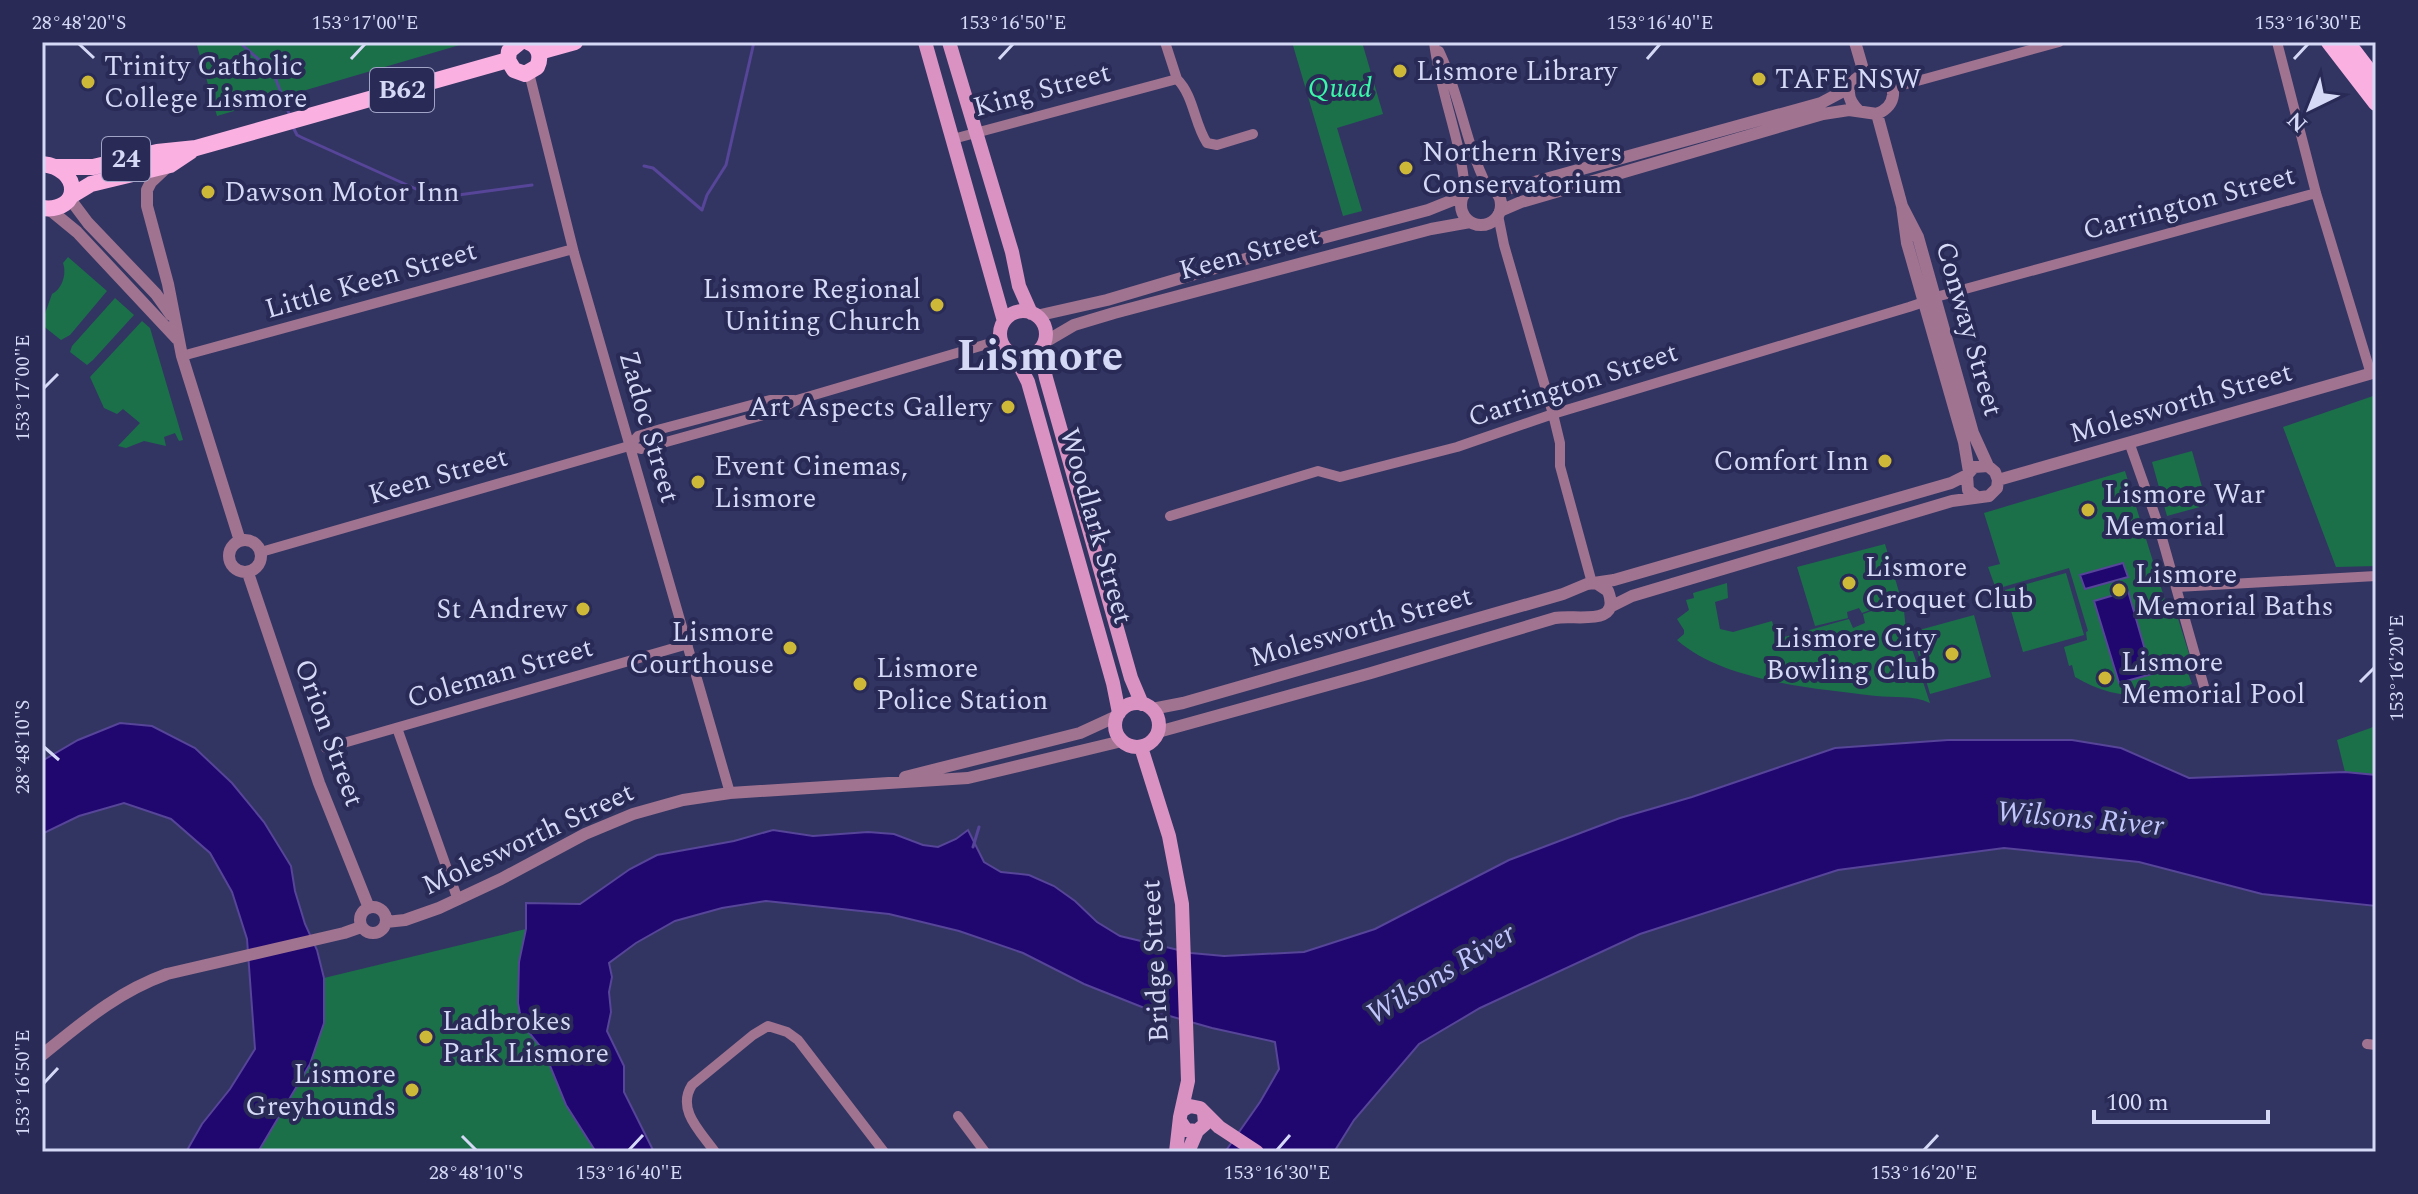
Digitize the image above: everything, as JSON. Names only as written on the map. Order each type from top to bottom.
[{"type":"main road","points":[[520,42],[512,47],[508,60],[517,72],[529,73],[537,67],[534,47],[575,42]]},
{"type":"main road","points":[[925,42],[1004,321],[1001,340],[1015,356],[1029,357],[1042,346],[1045,328],[1019,286],[1012,252],[949,42]]},
{"type":"main road","points":[[2329,42],[2376,103]]},
{"type":"main road","points":[[2347,42],[2376,80]]},
{"type":"main road","name":"B62","points":[[46,209],[60,207],[91,184],[170,165],[196,148],[508,60]]},
{"type":"main road","name":"24","points":[[49,165],[93,167],[157,152],[196,148]]},
{"type":"main road","points":[[49,165],[69,177],[70,197]]},
{"type":"main road","points":[[1004,321],[1016,313],[1034,314]]},
{"type":"main road","name":"Woodlark Street","points":[[1042,346],[1046,378],[1131,678],[1147,706]]},
{"type":"main road","name":"Woodlark Street","points":[[1015,356],[1028,382],[1113,683],[1118,715]]},
{"type":"main road","points":[[1127,705],[1147,706],[1159,719],[1158,732],[1153,741],[1141,747],[1122,741],[1116,730],[1118,715],[1127,705]]},
{"type":"main road","name":"Bridge Street","points":[[1141,747],[1169,836],[1181,893],[1188,1081],[1176,1152]]},
{"type":"main road","name":"Bridge Street","points":[[1188,1081],[1201,1120]]},
{"type":"main road","points":[[1201,1120],[1186,1130],[1182,1115],[1193,1106],[1201,1120],[1219,1127],[1257,1152]]},
{"type":"main road","points":[[1188,1152],[1201,1120]]},
{"type":"street","points":[[1165,42],[1177,79],[1186,88],[1207,143],[1217,145],[1253,134]]},
{"type":"street","points":[[1578,608],[1590,584],[1560,466],[1560,443],[1553,414],[1504,245],[1499,213],[1500,199],[1479,169],[1449,73],[1434,42],[1438,76],[1461,158],[1463,213],[1476,224],[1489,223],[1499,213],[1521,202],[1838,110],[1877,114],[1888,107],[1893,95],[1884,76],[1864,73],[1853,81],[1851,101],[1859,111]]},
{"type":"street","points":[[1855,42],[1864,73]]},
{"type":"street","points":[[1892,88],[2059,42]]},
{"type":"street","points":[[2277,42],[2316,193],[2374,373]]},
{"type":"street","name":"Zadoc Street","points":[[529,73],[573,249],[730,793]]},
{"type":"street","name":"King Street","points":[[953,139],[1177,79]]},
{"type":"street","points":[[1464,194],[1473,186],[1517,187],[1821,103],[1851,87]]},
{"type":"street","name":"Conway Street","points":[[1877,114],[1902,206],[1907,243],[1930,300],[1973,433],[1988,466]]},
{"type":"street","points":[[170,165],[151,182],[146,198],[182,356],[240,541]]},
{"type":"street","name":"Carrington Street","points":[[1170,516],[1318,471],[1340,477],[1457,447],[1553,414],[1930,300],[2316,193]]},
{"type":"street","name":"Keen Street","points":[[1034,314],[1080,307],[1428,210],[1464,194]]},
{"type":"street","points":[[70,197],[88,223],[156,294],[173,318]]},
{"type":"street","name":"Conway Street","points":[[1902,206],[1918,237],[1964,442],[1968,474]]},
{"type":"street","points":[[46,209],[77,232],[148,305],[179,342]]},
{"type":"street","name":"Keen Street","points":[[1042,346],[1074,325],[1114,313],[1431,229],[1470,222]]},
{"type":"street","name":"Little Keen Street","points":[[182,356],[573,249]]},
{"type":"street","name":"Keen Street","points":[[261,552],[629,446],[641,449],[774,412],[797,400],[1001,340]]},
{"type":"street","name":"Molesworth Street","points":[[1998,480],[2374,373]]},
{"type":"street","points":[[2129,442],[2158,524],[2205,690]]},
{"type":"street","points":[[1590,584],[1608,591],[1610,607],[1632,596],[1952,501],[1977,497],[1992,494],[1998,480],[1988,466],[1978,466],[1968,474],[1967,486],[1977,497]]},
{"type":"street","name":"Molesworth Street","points":[[1147,706],[1183,703],[1936,487],[1968,474]]},
{"type":"street","points":[[240,541],[252,541],[261,552],[258,567],[248,573],[236,570],[229,561],[230,550],[240,541]]},
{"type":"street","name":"Orion Street","points":[[248,573],[319,783],[369,908]]},
{"type":"street","points":[[2177,587],[2376,576]]},
{"type":"street","name":"Molesworth Street","points":[[1158,732],[1371,673],[1546,621],[1578,608],[1597,618],[1610,607]]},
{"type":"street","name":"Coleman Street","points":[[326,748],[688,644]]},
{"type":"street","name":"Molesworth Street","points":[[882,782],[1080,733],[1118,715]]},
{"type":"street","points":[[397,728],[458,900]]},
{"type":"street","name":"Molesworth Street","points":[[386,922],[417,916],[458,900],[585,834],[633,814],[683,800],[730,793],[882,782],[945,781],[987,775],[1122,741]]},
{"type":"street","points":[[369,908],[381,911],[386,922],[382,930],[375,933],[361,927],[360,915],[369,908]]},
{"type":"street","points":[[42,1055],[93,1014],[142,983],[167,974],[361,927]]},
{"type":"street","points":[[715,1152],[686,1108],[685,1100],[692,1085],[768,1026],[798,1040],[884,1152]]},
{"type":"street","points":[[958,1116],[985,1152]]},
{"type":"green space","points":[[196,42],[470,42],[217,116]]},
{"type":"green space","name":"Quad","points":[[1292,42],[1362,42],[1383,114],[1337,128],[1362,211],[1343,216]]},
{"type":"green space","points":[[68,257],[107,291],[70,335],[61,340],[42,322],[52,294],[63,281],[63,263]]},
{"type":"green space","points":[[115,298],[134,315],[87,365],[70,352],[72,346]]},
{"type":"green space","points":[[142,321],[150,328],[183,440],[179,441],[175,433],[164,437],[166,446],[144,441],[126,448],[118,446],[140,423],[123,409],[117,414],[104,408],[90,377]]},
{"type":"green space","points":[[2376,395],[2376,566],[2336,567],[2283,427]]},
{"type":"green space","points":[[2192,451],[2207,505],[2167,516],[2152,462]]},
{"type":"green space","points":[[2125,471],[2169,613],[2176,612],[2191,660],[2184,662],[2192,684],[2182,687],[2183,693],[2155,696],[2114,693],[2075,677],[2064,647],[2087,640],[2088,631],[2069,568],[1996,589],[1988,567],[2000,564],[1984,513]]},
{"type":"green space","name":"Lismore Croquet Club","points":[[1885,544],[1901,599],[1862,613],[1859,608],[1847,612],[1848,618],[1815,626],[1797,567]]},
{"type":"green space","name":"Lismore City Bowling Club","points":[[2066,573],[2084,635],[2023,652],[2005,590]]},
{"type":"green space","points":[[1727,583],[1728,598],[1715,602],[1720,629],[1733,632],[1772,621],[1777,639],[1849,619],[1853,628],[1865,623],[1863,614],[1903,600],[1906,631],[1930,703],[1771,681],[1720,665],[1697,654],[1677,640],[1684,630],[1677,619],[1689,610],[1686,600],[1694,598],[1693,593]]},
{"type":"green space","name":"Lismore City Bowling Club","points":[[1974,615],[1991,677],[1930,694],[1912,632]]},
{"type":"green space","points":[[2376,726],[2376,775],[2345,772],[2337,740]]},
{"type":"green space","name":"Ladbrokes Park Lismore","points":[[526,929],[519,962],[518,1003],[522,1023],[544,1051],[566,1105],[596,1152],[258,1152],[310,1064],[324,1023],[324,978]]},
{"type":"water","name":"Lismore Memorial Baths","points":[[2123,563],[2128,577],[2085,589],[2080,575]]},
{"type":"water","name":"Lismore Memorial Baths","points":[[2128,591],[2152,674],[2119,683],[2094,601]]},
{"type":"water","points":[[120,723],[152,726],[195,748],[232,783],[264,822],[291,866],[295,891],[324,978],[324,1023],[310,1064],[258,1152],[186,1152],[255,1049],[247,939],[232,892],[210,853],[171,819],[124,803],[79,816],[42,834],[42,761],[78,740]]},
{"type":"water","name":"Wilsons River","points":[[1948,740],[2072,740],[2121,748],[2189,778],[2345,772],[2376,775],[2376,906],[2262,894],[2139,862],[2004,848],[1838,870],[1640,934],[1480,1008],[1419,1044],[1354,1120],[1334,1152],[1225,1152],[1279,1069],[1275,1042],[1152,1011],[1084,984],[1023,953],[959,931],[889,914],[766,901],[722,908],[675,921],[609,963],[612,977],[609,992],[611,1012],[607,1031],[624,1066],[624,1092],[654,1152],[596,1152],[566,1105],[544,1051],[522,1024],[518,1003],[519,962],[526,929],[526,903],[580,904],[630,869],[657,855],[734,841],[773,830],[813,836],[868,832],[894,834],[938,847],[968,830],[984,862],[1001,872],[1029,875],[1054,886],[1097,922],[1120,936],[1191,953],[1224,956],[1304,952],[1375,929],[1509,860],[1620,818],[1835,748]]},
{"type":"waterway","points":[[239,42],[273,72],[290,116]]},
{"type":"waterway","points":[[644,166],[653,168],[702,210],[707,195],[726,165],[754,42]]},
{"type":"waterway","points":[[293,127],[297,135],[303,138],[436,198],[532,185]]},
{"type":"waterway","points":[[973,847],[979,827]]},
{"type":"place","name":"Lismore Library","points":[[1400,71]]},
{"type":"place","name":"TAFE NSW","points":[[1759,79]]},
{"type":"place","name":"Trinity Catholic College Lismore","points":[[88,82]]},
{"type":"place","name":"Northern Rivers Conservatorium","points":[[1406,168]]},
{"type":"place","name":"Dawson Motor Inn","points":[[208,192]]},
{"type":"place","name":"Lismore Regional Uniting Church","points":[[937,305]]},
{"type":"place","name":"Art Aspects Gallery","points":[[1008,407]]},
{"type":"place","name":"Comfort Inn","points":[[1885,461]]},
{"type":"place","name":"Event Cinemas, Lismore","points":[[698,482]]},
{"type":"place","name":"Lismore War Memorial","points":[[2088,510]]},
{"type":"place","name":"Lismore Croquet Club","points":[[1849,583]]},
{"type":"place","name":"Lismore Memorial Baths","points":[[2119,590]]},
{"type":"place","name":"St Andrew","points":[[583,609]]},
{"type":"place","name":"Lismore Courthouse","points":[[790,648]]},
{"type":"place","name":"Lismore City Bowling Club","points":[[1952,654]]},
{"type":"place","name":"Lismore Memorial Pool","points":[[2105,678]]},
{"type":"place","name":"Lismore Police Station","points":[[860,684]]},
{"type":"place","name":"Ladbrokes Park Lismore","points":[[426,1037]]},
{"type":"place","name":"Lismore Greyhounds","points":[[412,1090]]},
{"type":"district","name":"Lismore","points":[[1040,356]]}]
